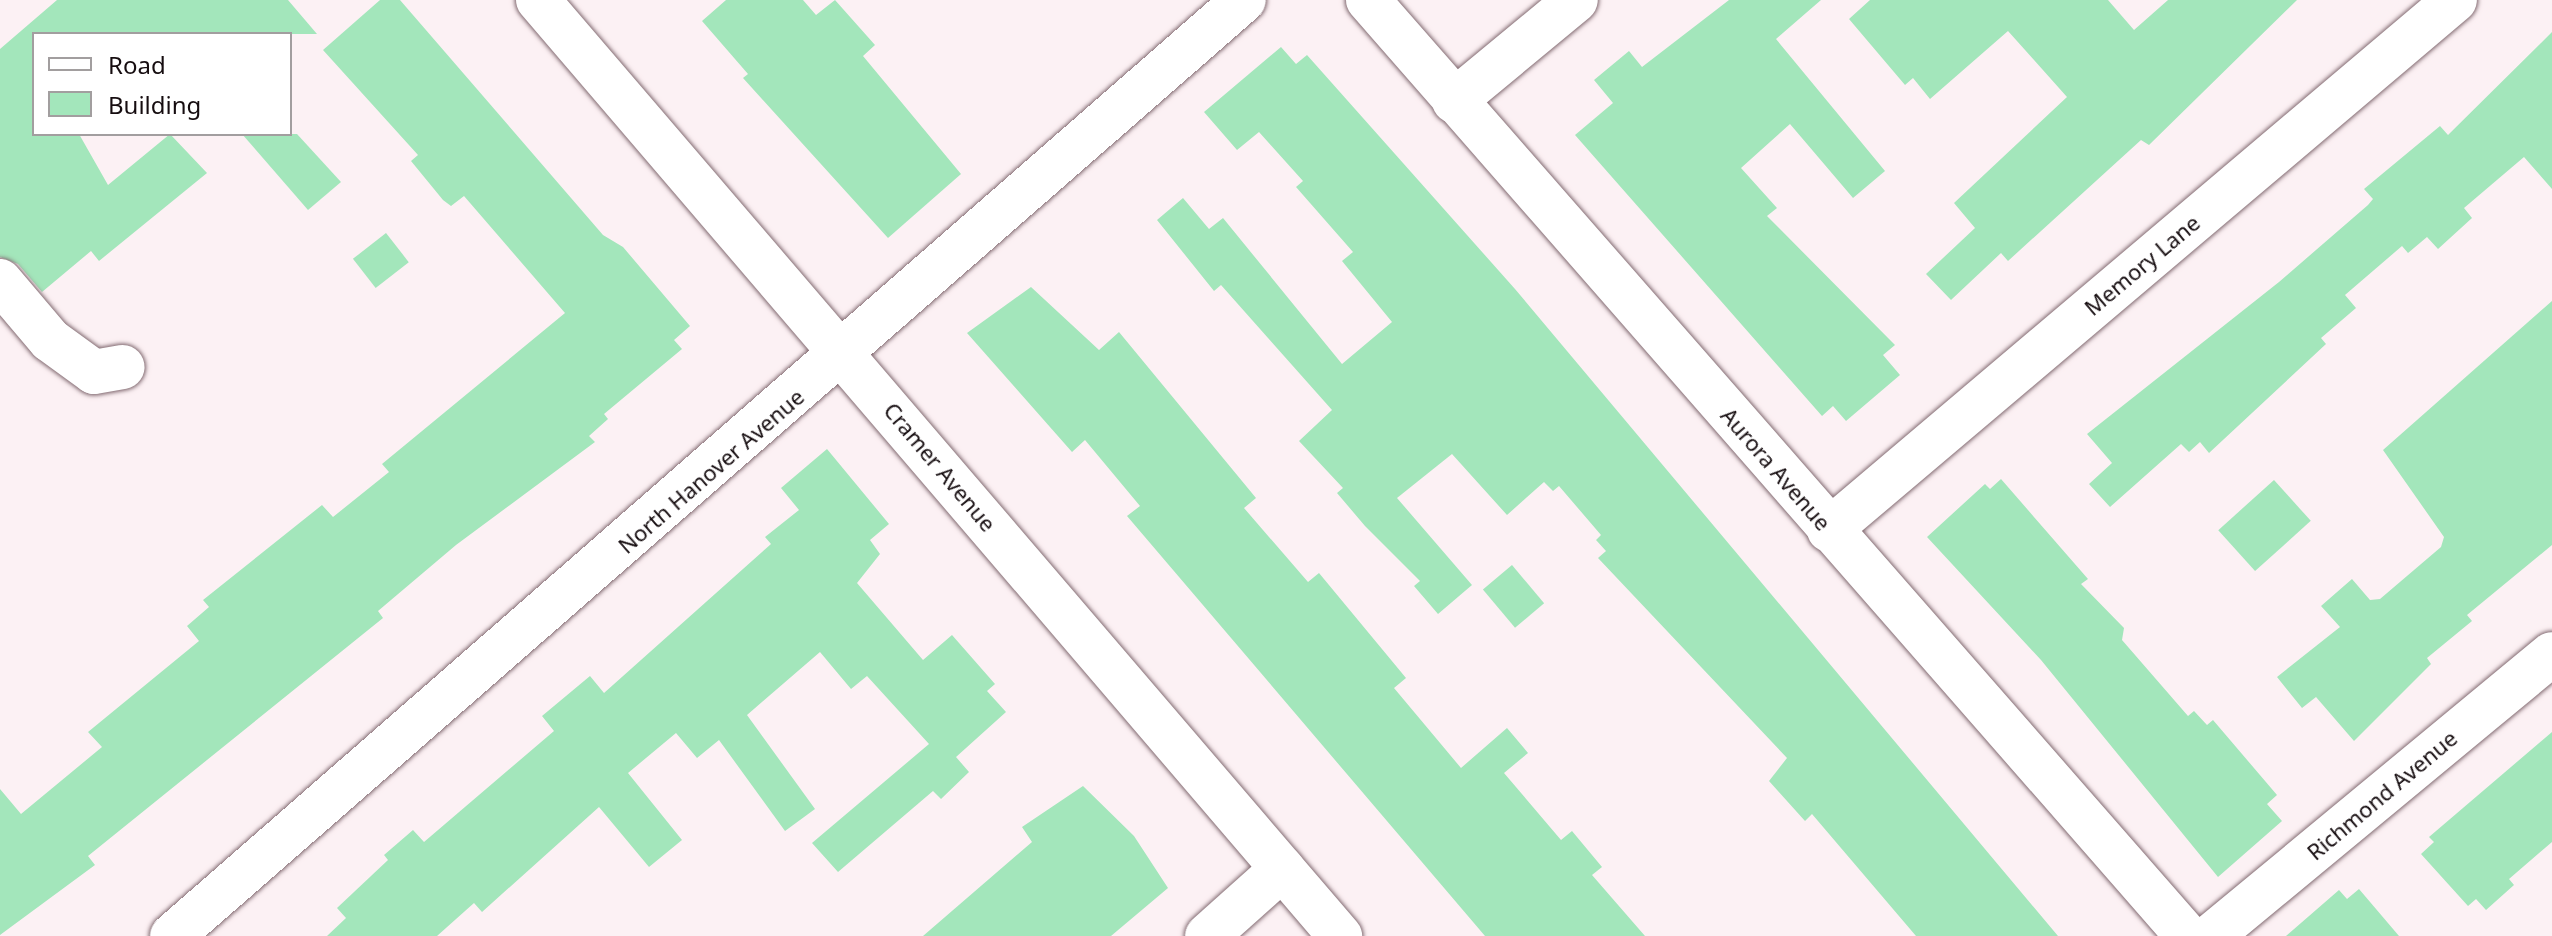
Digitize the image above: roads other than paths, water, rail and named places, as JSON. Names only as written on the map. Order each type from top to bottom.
[{"type":"street","name":"Cramer Avenue","points":[[538,0],[1282,869],[1332,933]]},
{"type":"street","name":"North Hanover Avenue","points":[[172,936],[844,355],[1244,0]]},
{"type":"street","name":"Aurora Avenue","points":[[1368,0],[2187,936]]},
{"type":"street","points":[[1454,101],[1576,0]]},
{"type":"street","name":"Memory Lane","points":[[1829,530],[2455,0]]},
{"type":"street","points":[[0,281],[50,340],[94,372],[123,367]]},
{"type":"street","name":"Richmond Avenue","points":[[2211,936],[2552,654]]},
{"type":"street","points":[[1207,936],[1282,869]]}]
